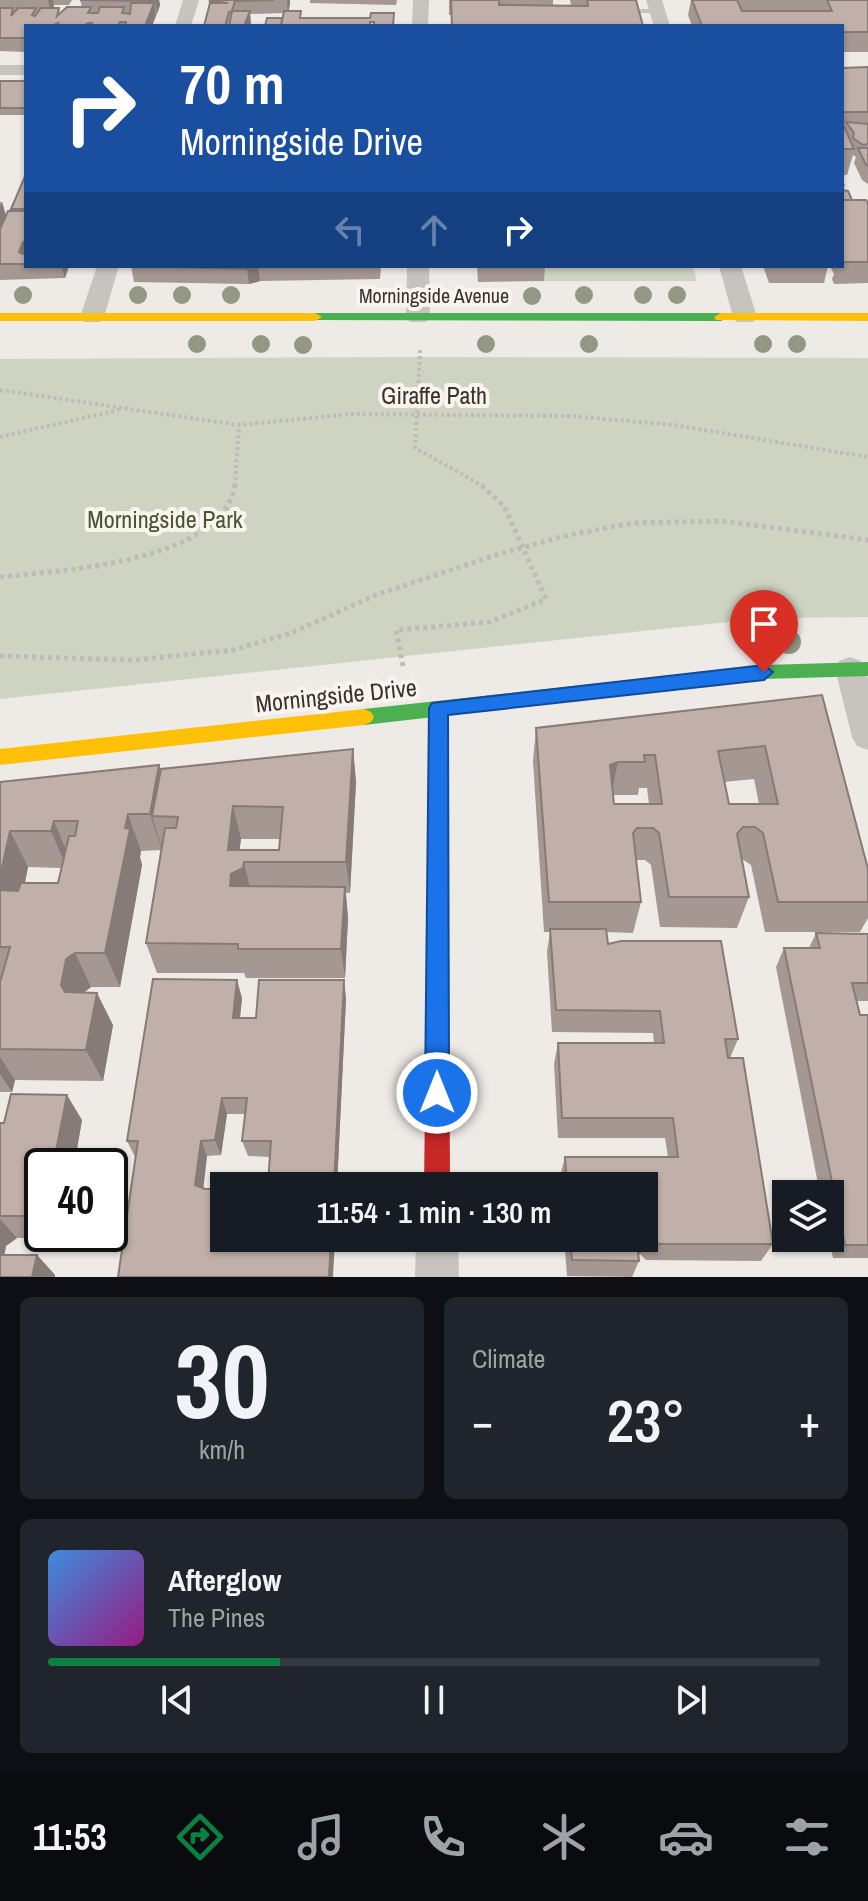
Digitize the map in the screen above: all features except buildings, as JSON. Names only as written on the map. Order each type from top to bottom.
[{"type":"street","points":[[184,24],[191,0]]},
{"type":"street","points":[[420,24],[421,0]]},
{"type":"street","points":[[0,70],[24,70]]},
{"type":"street","points":[[92,317],[107,268]]},
{"type":"street","points":[[418,268],[418,317]]},
{"type":"street","points":[[731,268],[745,317]]},
{"type":"street","name":"Morningside Avenue","points":[[0,317],[868,317]]},
{"type":"street","points":[[859,669],[868,737]]},
{"type":"street","name":"Morningside Drive","points":[[0,757],[764,672],[859,669]]},
{"type":"street","points":[[437,1172],[439,708]]},
{"type":"street","points":[[437,1252],[437,1277]]},
{"type":"lane","points":[[614,11],[658,12]]},
{"type":"path","points":[[403,666],[396,630],[490,622],[546,599],[504,506],[488,489],[415,448],[412,440],[420,350]]},
{"type":"path","name":"Giraffe Path","points":[[0,390],[239,425],[352,414],[520,414],[645,423],[868,457]]},
{"type":"path","points":[[0,437],[128,409]]},
{"type":"path","points":[[0,577],[133,558],[177,544],[210,527],[222,517],[236,490],[234,451],[239,425]]},
{"type":"path","points":[[0,656],[170,660],[261,643],[298,632],[390,590],[523,547],[592,530],[676,519],[764,522],[868,540]]},
{"type":"green space","points":[[542,268],[694,268],[697,281],[544,281]]},
{"type":"green space","name":"Morningside Park","points":[[868,358],[868,617],[766,618],[0,699],[0,359]]},
{"type":"traffic: fast","points":[[315,317],[721,317]]},
{"type":"traffic: fast","points":[[364,717],[764,672],[868,669]]},
{"type":"traffic: slow","points":[[0,317],[315,317]]},
{"type":"traffic: slow","points":[[721,317],[868,317]]},
{"type":"traffic: slow","points":[[0,757],[364,717]]},
{"type":"traffic: jam","points":[[437,1172],[439,708]]},
{"type":"route","points":[[437,1093],[439,708],[764,672]]}]
